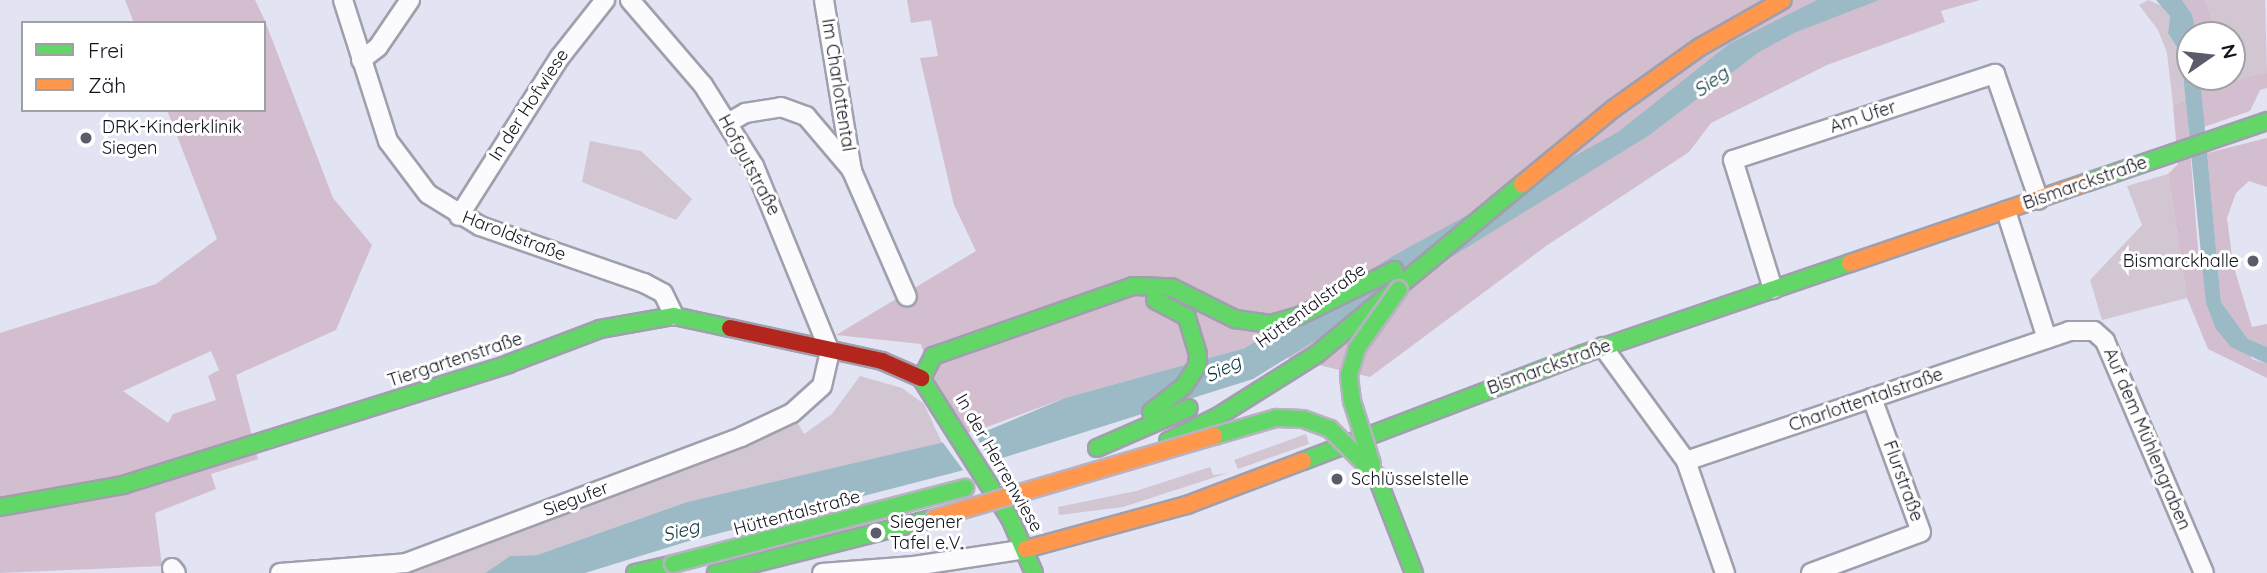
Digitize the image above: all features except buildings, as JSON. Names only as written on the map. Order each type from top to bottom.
[{"type":"main road","points":[[1124,460],[1217,416],[1277,381],[1399,289],[1613,109],[1700,47],[1783,0]]},
{"type":"main road","name":"Bismarckstraße","points":[[1026,549],[1144,519],[1603,347],[2267,121]]},
{"type":"main road","name":"Hüttentalstraße","points":[[1325,322],[1394,270],[1455,216]]},
{"type":"main road","points":[[922,378],[933,356],[1133,286],[1171,287],[1208,307],[1246,322],[1271,324],[1300,316],[1394,270]]},
{"type":"main road","points":[[1399,289],[1357,348],[1349,375],[1352,401],[1376,475],[1414,573]]},
{"type":"main road","points":[[922,378],[1140,300],[1165,302],[1187,317],[1198,341],[1192,375],[1167,401],[1091,450],[1207,398]]},
{"type":"main road","name":"Tiergartenstraße","points":[[0,506],[122,485],[508,365],[600,329],[674,316],[881,361],[922,378]]},
{"type":"main road","name":"In der Herrenwiese","points":[[922,378],[947,413],[1004,507],[1026,549],[1034,573]]},
{"type":"main road","points":[[716,573],[935,518],[1261,421],[1289,417],[1330,429],[1376,475]]},
{"type":"main road","name":"Hüttentalstraße","points":[[635,573],[1010,475]]},
{"type":"street","name":"Haroldstraße","points":[[343,0],[377,114],[401,162],[428,194],[459,215],[644,283],[663,293],[674,316]]},
{"type":"street","points":[[361,60],[379,47],[410,0]]},
{"type":"street","name":"In der Hofwiese","points":[[459,215],[560,57],[605,0]]},
{"type":"street","name":"Hofgutstraße","points":[[630,0],[676,50],[728,123],[774,207],[830,352]]},
{"type":"street","name":"Im Charlottental","points":[[824,0],[852,171],[907,297]]},
{"type":"street","name":"Am Ufer","points":[[1773,289],[1733,160],[1996,74],[2039,200]]},
{"type":"street","name":"Im Charlottental","points":[[728,123],[745,113],[781,107],[806,116],[852,171]]},
{"type":"street","points":[[2006,211],[2047,338]]},
{"type":"street","name":"Charlottentalstraße","points":[[1686,461],[2069,331]]},
{"type":"street","name":"Auf dem Mühlengraben","points":[[2069,331],[2094,331],[2105,341],[2204,573]]},
{"type":"street","points":[[1603,347],[1686,461],[1725,573]]},
{"type":"street","name":"Siegufer","points":[[280,573],[406,562],[741,437],[792,414],[815,396],[826,378],[830,352]]},
{"type":"street","name":"Flurstraße","points":[[1811,573],[1921,532],[1872,398]]},
{"type":"street","points":[[1369,435],[1423,573]]},
{"type":"street","name":"Bismarckstraße","points":[[822,573],[855,572],[1026,549]]},
{"type":"shaded area","points":[[125,0],[255,0],[265,21],[133,21]]},
{"type":"shaded area","points":[[907,0],[1980,0],[1941,11],[1945,22],[1827,65],[1711,123],[1689,152],[1546,246],[1370,377],[1245,348],[1065,398],[952,440],[921,344],[836,335],[976,251],[954,205],[920,58],[938,56],[931,20],[911,23]]},
{"type":"shaded area","points":[[2148,0],[2165,7],[2170,16],[2168,33],[2176,46],[2176,91],[2185,91],[2186,100],[2173,105],[2167,53],[2158,30],[2139,5]]},
{"type":"shaded area","points":[[2182,0],[2205,0],[2213,21],[2194,21]]},
{"type":"shaded area","points":[[2205,0],[2265,0],[2267,72],[2246,77],[2246,21],[2213,21]]},
{"type":"shaded area","points":[[266,24],[333,198],[372,245],[336,330],[236,375],[258,459],[211,474],[216,489],[155,513],[162,566],[0,573],[0,333],[156,284],[217,239],[168,112],[266,112]],"holes":[[[211,351],[219,370],[208,376],[216,400],[173,414],[168,423],[123,391]]]},
{"type":"shaded area","points":[[2267,72],[2267,88],[2260,90],[2250,111],[2204,127],[2201,91],[2246,91],[2246,77]]},
{"type":"shaded area","points":[[2186,100],[2199,261],[2252,359],[2267,364],[2267,378],[2208,349],[2187,298],[2168,174],[2178,164],[2173,105]]},
{"type":"shaded area","points":[[2267,138],[2267,187],[2249,181],[2236,193],[2227,218],[2233,264],[2252,327],[2267,324],[2267,347],[2248,339],[2221,302],[2207,153]]},
{"type":"shaded area","points":[[590,141],[641,151],[692,199],[676,220],[582,182]]},
{"type":"shaded area","points":[[2168,174],[2187,298],[2102,320],[2090,280],[2142,225],[2127,186]]},
{"type":"shaded area","points":[[860,376],[902,388],[924,404],[942,443],[687,502],[537,555],[510,556],[485,573],[280,573],[383,567],[792,413],[804,434],[832,414]]},
{"type":"shaded area","points":[[1306,434],[1309,444],[1238,469],[1234,460]]},
{"type":"shaded area","points":[[1210,467],[1213,475],[1228,473],[1123,507],[1059,515],[1058,507],[1136,491]]},
{"type":"water","name":"Sieg","points":[[1817,0],[1879,0],[1794,33],[1759,52],[1648,136],[1253,379],[964,470],[689,541],[585,573],[485,573],[510,556],[537,555],[687,502],[979,434],[1065,398],[1245,348],[1393,256],[1618,132],[1729,44]]},
{"type":"water","points":[[2156,0],[2182,0],[2194,21],[2176,21],[2176,46],[2168,33],[2170,16]]},
{"type":"water","points":[[2185,91],[2201,91],[2221,302],[2248,339],[2267,347],[2267,364],[2231,347],[2216,329],[2206,303]]},
{"type":"pier","points":[[973,431],[993,464],[966,474],[941,440]]},
{"type":"traffic: fast","points":[[2088,182],[2267,121]]},
{"type":"traffic: fast","points":[[1168,441],[1217,417],[1317,354],[1522,184]]},
{"type":"traffic: fast","points":[[1303,461],[1583,354],[1850,263]]},
{"type":"traffic: fast","points":[[922,378],[933,356],[1133,286],[1171,287],[1235,319],[1271,324],[1299,316],[1394,270]]},
{"type":"traffic: fast","points":[[1372,464],[1352,401],[1349,375],[1357,348],[1399,289]]},
{"type":"traffic: fast","points":[[1151,412],[1184,386],[1197,366],[1198,354],[1187,317],[1155,300]]},
{"type":"traffic: fast","points":[[0,507],[123,485],[508,364],[600,329],[674,316],[730,328]]},
{"type":"traffic: fast","points":[[921,378],[1010,518],[1034,573]]},
{"type":"traffic: fast","points":[[1097,448],[1189,408]]},
{"type":"traffic: fast","points":[[1214,436],[1276,418],[1303,419],[1330,429],[1376,475]]},
{"type":"traffic: fast","points":[[1376,475],[1414,573]]},
{"type":"traffic: fast","points":[[673,564],[965,488]]},
{"type":"traffic: fast","points":[[716,573],[935,518]]},
{"type":"traffic: fast","points":[[635,573],[673,564]]},
{"type":"traffic: slow","points":[[1522,184],[1613,109],[1700,47],[1783,0]]},
{"type":"traffic: slow","points":[[1850,263],[2088,182]]},
{"type":"traffic: slow","points":[[935,518],[1214,436]]},
{"type":"traffic: slow","points":[[1026,549],[1187,505],[1303,461]]},
{"type":"traffic: jam","points":[[730,328],[882,361],[921,378]]},
{"type":"place","name":"DRK-Kinderklinik Siegen","points":[[86,138]]},
{"type":"place","name":"Bismarckhalle","points":[[2253,261]]},
{"type":"place","name":"Schlüsselstelle","points":[[1337,479]]},
{"type":"place","name":"Siegener Tafel e.V.","points":[[876,533]]}]
